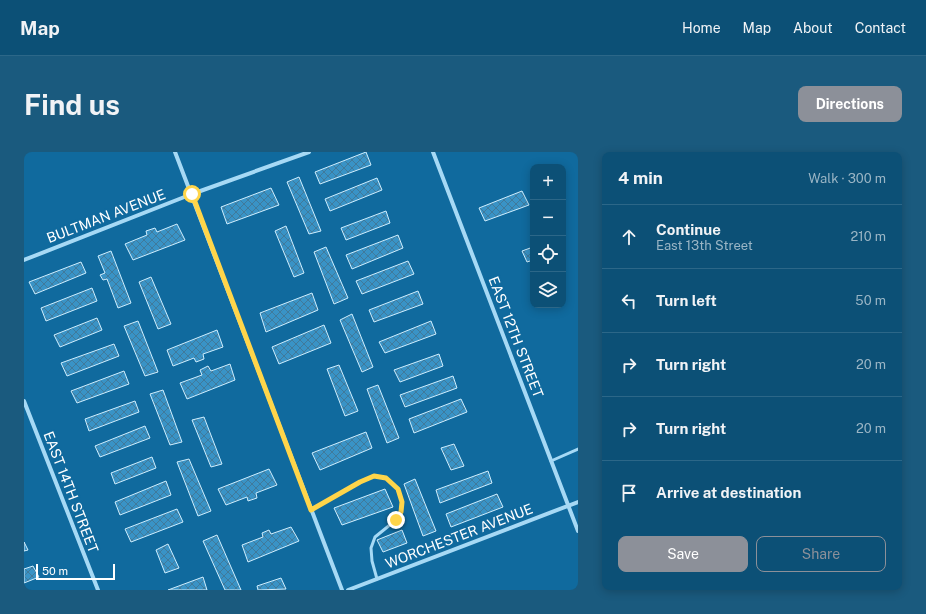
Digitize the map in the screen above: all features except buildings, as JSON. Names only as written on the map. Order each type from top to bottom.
[{"type":"street","points":[[175,152],[342,590]]},
{"type":"street","name":"BULTMAN AVENUE","points":[[24,260],[192,194],[309,152]]},
{"type":"street","name":"EAST 12TH STREET","points":[[433,152],[578,531]]},
{"type":"street","name":"EAST 14TH STREET","points":[[24,402],[98,590]]},
{"type":"street","name":"WORCHESTER AVENUE","points":[[348,590],[578,502]]},
{"type":"lane","points":[[551,460],[578,449]]},
{"type":"lane","points":[[311,510],[360,482],[374,476],[386,478],[398,489],[402,502],[401,512],[396,520],[375,537],[371,548],[372,561],[378,579]]},
{"type":"route","points":[[192,194],[311,510],[360,482],[374,476],[386,478],[398,489],[402,502],[401,512],[396,520]]}]
